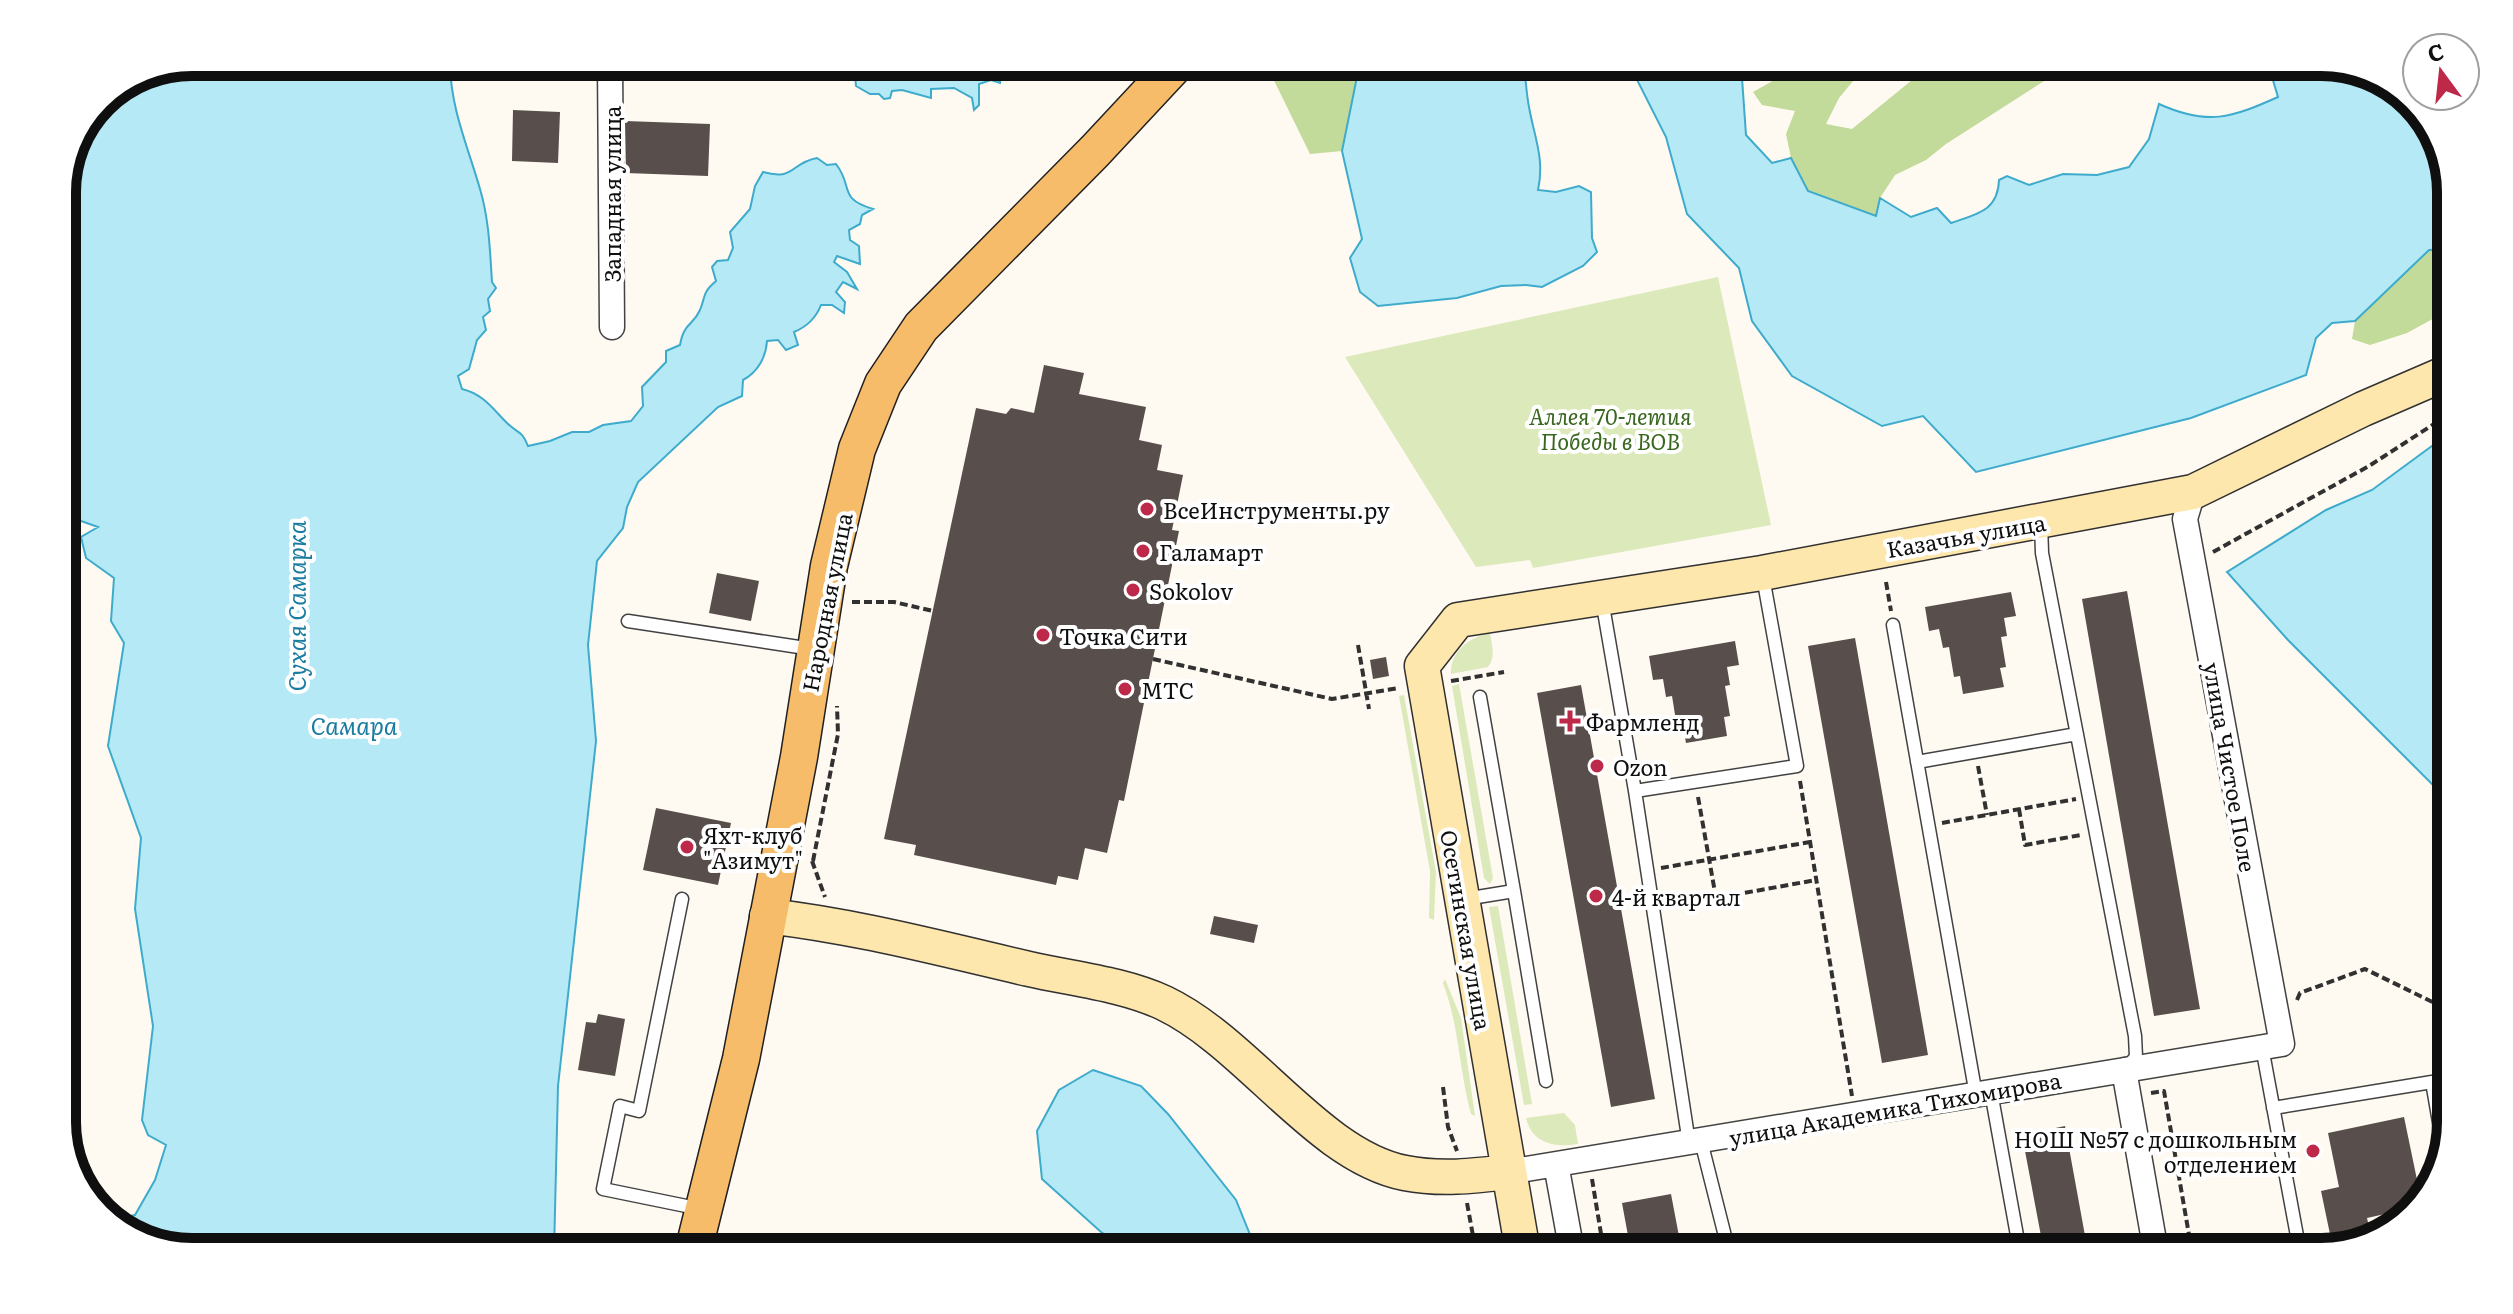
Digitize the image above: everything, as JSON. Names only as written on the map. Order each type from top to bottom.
[{"type":"main road","name":"Народная улица","points":[[697,1238],[741,1059],[767,916],[796,857],[799,757],[829,566],[857,449],[883,384],[921,327],[1165,76]]},
{"type":"street","name":"Западная улица","points":[[610,76],[612,327]]},
{"type":"street","name":"Казачья улица","points":[[1458,620],[1762,573],[2193,492],[2363,409],[2437,377]]},
{"type":"street","name":"улица Чистое Поле","points":[[2193,492],[2185,519],[2272,1045]]},
{"type":"street","name":"Осетинская улица","points":[[1458,620],[1422,666],[1520,1238]]},
{"type":"street","points":[[767,916],[827,923],[1141,994],[1195,1020],[1342,1144],[1384,1167],[1428,1176],[1462,1177],[1508,1172]]},
{"type":"street","name":"улица Академика Тихомирова","points":[[1508,1172],[2272,1045]]},
{"type":"street","points":[[2124,1070],[2154,1238]]},
{"type":"street","points":[[1558,1175],[1569,1238]]},
{"type":"lane","points":[[2041,521],[2042,553],[2135,1036],[2136,1057],[2124,1070]]},
{"type":"lane","points":[[1635,791],[1797,766],[1762,573]]},
{"type":"lane","points":[[1602,600],[1695,1142],[1725,1238]]},
{"type":"lane","points":[[628,621],[815,649]]},
{"type":"lane","points":[[1893,625],[1928,825],[1983,1093],[2017,1238]]},
{"type":"lane","points":[[1480,697],[1546,1081]]},
{"type":"lane","points":[[1917,762],[2077,734]]},
{"type":"lane","points":[[1462,900],[1514,891]]},
{"type":"lane","points":[[682,899],[639,1111],[620,1106],[603,1189],[704,1209]]},
{"type":"lane","points":[[2272,1045],[2273,1108],[2297,1238]]},
{"type":"lane","points":[[2273,1108],[2432,1082],[2437,1111]]},
{"type":"path","points":[[2194,563],[2369,466],[2437,422]]},
{"type":"path","points":[[1886,582],[1893,625]]},
{"type":"path","points":[[845,602],[894,602],[933,611]]},
{"type":"path","points":[[1358,645],[1369,709]]},
{"type":"path","points":[[1153,659],[1332,699],[1504,672]]},
{"type":"path","points":[[826,900],[796,857],[838,734],[837,693]]},
{"type":"path","points":[[1976,752],[1987,815]]},
{"type":"path","points":[[1797,766],[1855,1114]]},
{"type":"path","points":[[1695,782],[1716,898],[1816,880]]},
{"type":"path","points":[[1928,825],[2089,797]]},
{"type":"path","points":[[2019,809],[2025,845],[2096,833]]},
{"type":"path","points":[[1647,871],[1810,842]]},
{"type":"path","points":[[2295,1006],[2300,993],[2365,969],[2437,1004]]},
{"type":"path","points":[[1443,1087],[1448,1127],[1460,1161]]},
{"type":"path","points":[[2129,1097],[2164,1091],[2190,1238]]},
{"type":"path","points":[[1591,1177],[1602,1238]]},
{"type":"path","points":[[1466,1195],[1474,1238]]},
{"type":"green space","points":[[1272,76],[1357,76],[1342,151],[1310,154]]},
{"type":"green space","points":[[1778,76],[1857,76],[1839,98],[1826,124],[1852,129],[1917,76],[2052,76],[1926,160],[1895,175],[1880,198],[1877,216],[1808,191],[1791,158],[1786,134],[1795,111],[1762,105],[1753,92]]},
{"type":"green space","points":[[2429,250],[2437,250],[2437,317],[2407,333],[2370,345],[2352,339],[2355,321]]},
{"type":"green space","name":"Аллея 70-летия Победы в ВОВ","points":[[1718,277],[1771,525],[1533,568],[1530,560],[1476,567],[1345,357]]},
{"type":"green space","points":[[1490,633],[1493,655],[1488,667],[1451,674],[1454,658],[1463,646]]},
{"type":"green space","points":[[1459,684],[1493,878],[1490,884],[1484,878],[1452,686]]},
{"type":"green space","points":[[1404,695],[1436,872],[1434,920],[1429,918],[1430,871],[1399,696]]},
{"type":"green space","points":[[1498,906],[1532,1104],[1524,1105],[1489,907]]},
{"type":"green space","points":[[1445,979],[1461,1018],[1475,1116],[1471,1114],[1467,1097],[1443,983]]},
{"type":"green space","points":[[1564,1113],[1575,1125],[1578,1144],[1553,1144],[1539,1139],[1526,1118]]},
{"type":"water","name":"Самара","points":[[192,76],[451,76],[456,111],[485,212],[492,282],[496,288],[488,299],[490,311],[483,317],[486,330],[477,340],[469,369],[458,376],[462,389],[487,402],[522,435],[528,446],[572,432],[589,432],[603,425],[631,421],[643,406],[642,387],[666,362],[666,351],[680,345],[686,328],[700,310],[706,291],[716,281],[712,267],[717,261],[728,260],[733,248],[730,232],[750,209],[755,186],[763,172],[787,173],[817,158],[827,165],[836,164],[850,196],[873,209],[862,215],[860,224],[849,230],[850,240],[859,246],[860,264],[837,256],[834,262],[847,272],[857,289],[843,282],[836,292],[845,302],[844,313],[832,305],[821,305],[810,322],[794,332],[798,345],[786,350],[778,340],[767,341],[760,364],[743,380],[742,396],[718,407],[638,482],[627,507],[623,528],[597,561],[588,645],[596,741],[558,1086],[554,1238],[192,1238],[162,1234],[126,1217],[135,1215],[155,1180],[166,1145],[148,1135],[142,1120],[153,1026],[135,909],[141,838],[108,746],[124,643],[111,621],[114,578],[86,558],[81,537],[98,527],[76,519],[76,185],[80,162],[100,121],[134,92],[155,82]]},
{"type":"water","points":[[855,76],[1001,76],[1000,83],[991,80],[979,84],[979,105],[974,110],[972,98],[954,88],[931,89],[931,98],[902,90],[892,91],[890,98],[884,99],[879,94],[870,94],[856,86]]},
{"type":"water","points":[[1357,76],[1525,76],[1540,158],[1538,190],[1556,192],[1579,186],[1591,192],[1592,238],[1597,252],[1583,266],[1542,287],[1501,286],[1457,298],[1378,306],[1360,292],[1350,258],[1362,239],[1342,151]]},
{"type":"water","points":[[1635,76],[1744,76],[1746,135],[1772,163],[1791,158],[1808,191],[1876,216],[1880,198],[1911,217],[1937,208],[1951,223],[1977,214],[1990,205],[1995,199],[1999,180],[2007,176],[2029,185],[2063,174],[2097,175],[2129,167],[2149,139],[2159,104],[2192,115],[2219,117],[2278,97],[2272,77],[2302,80],[2304,76],[2321,76],[2351,80],[2372,88],[2397,105],[2417,128],[2435,170],[2437,250],[2429,250],[2355,321],[2332,323],[2316,338],[2306,375],[2191,418],[1976,472],[1923,416],[1882,426],[1792,376],[1752,321],[1739,268],[1687,214],[1666,137]]},
{"type":"water","points":[[2437,442],[2437,790],[2288,640],[2227,572],[2326,510],[2372,490]]},
{"type":"water","points":[[1093,1070],[1141,1086],[1168,1114],[1236,1200],[1251,1238],[1111,1238],[1101,1232],[1042,1179],[1037,1131],[1059,1090]]},
{"type":"building","points":[[513,110],[560,112],[558,163],[512,161]]},
{"type":"building","points":[[625,121],[710,124],[708,176],[626,173]]},
{"type":"building","name":"Точка Сити","points":[[1044,365],[1084,373],[1079,394],[1146,407],[1139,440],[1162,445],[1157,470],[1183,475],[1172,530],[1179,531],[1124,801],[1119,800],[1107,853],[1085,848],[1078,880],[1058,876],[1056,885],[914,855],[916,845],[884,839],[976,408],[1006,414],[1011,408],[1034,413]]},
{"type":"building","points":[[717,573],[759,581],[751,621],[709,613]]},
{"type":"building","points":[[2127,591],[2200,1009],[2154,1016],[2082,599]]},
{"type":"building","points":[[2011,592],[2016,616],[2004,618],[2007,636],[2001,637],[2006,667],[2000,668],[2004,687],[1963,694],[1960,676],[1954,677],[1949,647],[1943,648],[1939,629],[1929,631],[1925,607]]},
{"type":"building","points":[[1855,638],[1928,1055],[1882,1063],[1808,646]]},
{"type":"building","points":[[1735,641],[1739,665],[1727,667],[1730,685],[1725,686],[1730,716],[1724,717],[1727,736],[1686,743],[1683,726],[1677,727],[1672,696],[1666,697],[1663,679],[1653,680],[1649,656]]},
{"type":"building","points":[[1386,657],[1389,676],[1373,679],[1370,660]]},
{"type":"building","name":"4-й квартал","points":[[1581,685],[1655,1099],[1611,1107],[1537,693]]},
{"type":"building","name":"Яхт-клуб \"Азимут\"","points":[[656,808],[731,823],[718,885],[643,870]]},
{"type":"building","points":[[1214,916],[1258,925],[1254,943],[1210,934]]},
{"type":"building","points":[[598,1014],[625,1019],[615,1076],[578,1070],[586,1022],[596,1023]]},
{"type":"building","points":[[2404,1117],[2418,1184],[2393,1212],[2367,1218],[2369,1227],[2331,1237],[2321,1191],[2339,1187],[2328,1133]]},
{"type":"building","points":[[2065,1126],[2085,1238],[2041,1238],[2022,1135]]},
{"type":"building","points":[[1671,1194],[1679,1238],[1628,1238],[1622,1203]]},
{"type":"place","name":"ВсеИнструменты.ру","points":[[1147,509]]},
{"type":"place","name":"Галамарт","points":[[1143,551]]},
{"type":"place","name":"Sokolov","points":[[1133,590]]},
{"type":"place","name":"Точка Сити","points":[[1043,635]]},
{"type":"place","name":"МТС","points":[[1125,689]]},
{"type":"place","name":"Фармленд","points":[[1570,721]]},
{"type":"place","name":"Ozon","points":[[1597,766]]},
{"type":"place","name":"Яхт-клуб \"Азимут\"","points":[[687,847]]},
{"type":"place","name":"4-й квартал","points":[[1596,896]]},
{"type":"place","name":"НОШ №57 с дошкольным отделением","points":[[2313,1151]]},
{"type":"water label","name":"Сухая Самарка","points":[[295,606]]}]
